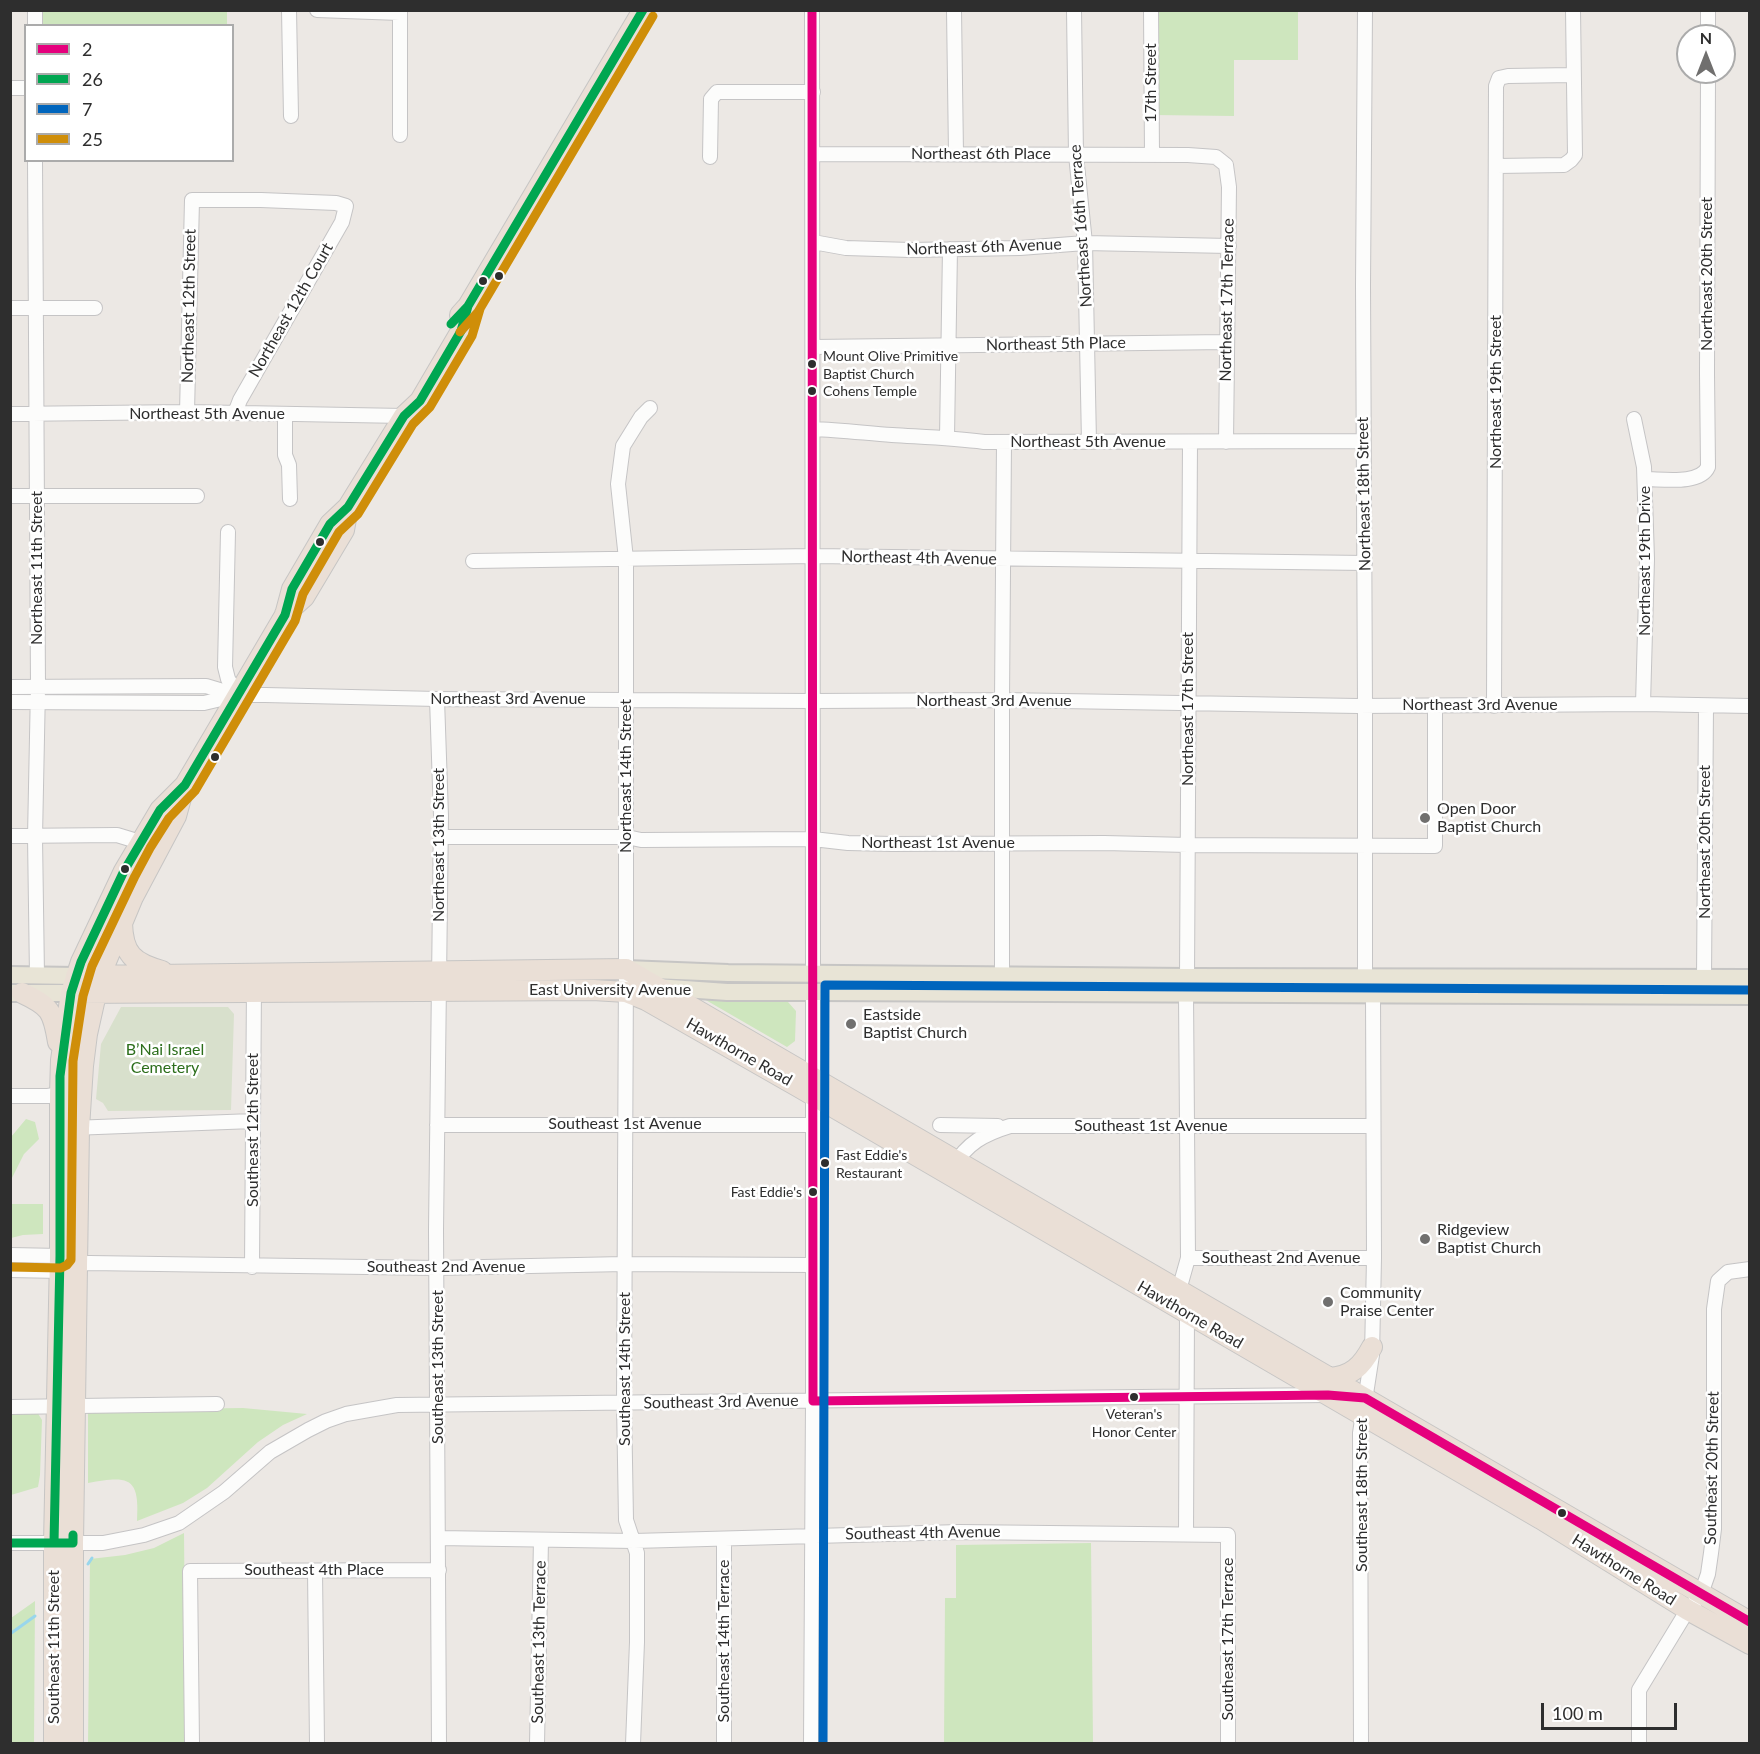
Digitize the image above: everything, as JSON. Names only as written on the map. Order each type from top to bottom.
[{"type":"highway","points":[[185,785],[285,615],[304,597],[344,530],[348,507],[404,416],[408,394],[449,326],[468,306],[643,10]]},
{"type":"highway","name":"Southeast 11th Street","points":[[69,1128],[60,1094],[61,1060],[73,984],[110,899],[140,842],[160,810],[185,785]]},
{"type":"highway","name":"Southeast 11th Street","points":[[54,1743],[64,1543],[69,1128],[98,984],[122,922],[176,816],[185,785]]},
{"type":"highway","points":[[122,922],[123,939],[131,955],[148,967],[176,974]]},
{"type":"highway","name":"East University Avenue","points":[[98,984],[176,974],[626,969]]},
{"type":"highway","name":"Hawthorne Road","points":[[626,969],[813,1086],[953,1167],[1179,1290],[1329,1387]]},
{"type":"highway","name":"East University Avenue","points":[[73,984],[254,993],[593,990],[626,992]]},
{"type":"highway","name":"Hawthorne Road","points":[[626,992],[646,1000],[813,1086]]},
{"type":"highway","points":[[16,993],[44,1004],[52,1014],[61,1060]]},
{"type":"highway","name":"Hawthorne Road","points":[[953,1167],[1187,1313],[1329,1387],[1749,1622]]},
{"type":"highway","points":[[1329,1387],[1361,1364],[1372,1347]]},
{"type":"highway","name":"Hawthorne Road","points":[[1363,1406],[1688,1610],[1749,1644]]},
{"type":"highway","name":"Southeast 11th Street","points":[[64,1543],[73,1743]]},
{"type":"main road","name":"East University Avenue","points":[[626,969],[728,973],[1365,978],[1705,996],[1749,996]]},
{"type":"main road","points":[[813,973],[813,992]]},
{"type":"main road","points":[[1002,974],[1003,993]]},
{"type":"main road","name":"East University Avenue","points":[[10,975],[37,976],[73,984]]},
{"type":"main road","points":[[1186,994],[1187,977]]},
{"type":"main road","points":[[1365,978],[1373,994]]},
{"type":"main road","name":"East University Avenue","points":[[626,992],[657,987],[727,992],[1373,994],[1704,978],[1749,978]]},
{"type":"main road","points":[[1704,978],[1705,996]]},
{"type":"main road","name":"East University Avenue","points":[[16,993],[73,984]]},
{"type":"street","points":[[289,10],[291,116]]},
{"type":"street","points":[[316,10],[400,12],[400,135]]},
{"type":"street","points":[[813,10],[813,973]]},
{"type":"street","points":[[954,10],[956,154]]},
{"type":"street","name":"Northeast 16th Terrace","points":[[1074,10],[1076,155],[1085,243],[1089,442]]},
{"type":"street","name":"17th Street","points":[[1151,10],[1152,155]]},
{"type":"street","name":"Northeast 18th Street","points":[[1365,10],[1363,441],[1365,978]]},
{"type":"street","points":[[1497,166],[1564,165],[1575,155],[1573,10]]},
{"type":"street","name":"Northeast 19th Street","points":[[1494,706],[1496,86],[1498,78],[1573,75]]},
{"type":"street","name":"Northeast 20th Street","points":[[1645,479],[1695,479],[1705,474],[1708,467],[1708,84]]},
{"type":"street","points":[[710,157],[711,99],[717,92],[813,92]]},
{"type":"street","name":"Northeast 6th Place","points":[[813,153],[1202,155],[1216,157],[1220,160]]},
{"type":"street","name":"Northeast 17th Terrace","points":[[1220,160],[1226,165],[1229,187],[1226,442]]},
{"type":"street","name":"Northeast 11th Street","points":[[34,162],[38,687],[35,837],[37,976]]},
{"type":"street","name":"Northeast 12th Street","points":[[187,412],[192,200],[261,200],[336,203],[346,206]]},
{"type":"street","name":"Northeast 12th Court","points":[[236,413],[240,400],[342,222],[346,206]]},
{"type":"street","name":"Northeast 6th Avenue","points":[[813,243],[868,249],[1020,248],[1085,243],[1228,246]]},
{"type":"street","points":[[947,437],[950,249]]},
{"type":"street","points":[[10,308],[95,308]]},
{"type":"street","name":"Northeast 5th Place","points":[[813,347],[1087,345],[1156,341],[1227,342]]},
{"type":"street","points":[[626,559],[618,484],[623,446],[641,417],[650,408]]},
{"type":"street","name":"Northeast 5th Avenue","points":[[10,414],[187,412],[404,416]]},
{"type":"street","points":[[285,414],[285,455],[289,465],[290,499]]},
{"type":"street","name":"Northeast 19th Drive","points":[[1634,419],[1645,479],[1647,559],[1643,704]]},
{"type":"street","name":"Northeast 5th Avenue","points":[[813,429],[947,437],[984,442],[1363,441]]},
{"type":"street","points":[[1002,974],[1004,442]]},
{"type":"street","name":"Northeast 17th Street","points":[[1187,977],[1190,442]]},
{"type":"street","points":[[10,496],[197,496]]},
{"type":"street","points":[[228,532],[225,667],[228,679],[238,695]]},
{"type":"street","name":"Northeast 4th Avenue","points":[[473,561],[813,556],[1365,563]]},
{"type":"street","name":"Northeast 14th Street","points":[[626,559],[626,992]]},
{"type":"street","name":"Northeast 3rd Avenue","points":[[10,687],[206,687],[238,695],[437,699],[1002,700],[1365,706],[1643,704],[1749,706]]},
{"type":"street","points":[[140,687],[140,702]]},
{"type":"street","name":"Northeast 3rd Avenue","points":[[10,702],[204,703],[238,695]]},
{"type":"street","name":"Northeast 13th Street","points":[[437,699],[441,837],[439,991]]},
{"type":"street","name":"Northeast 1st Avenue","points":[[441,837],[627,837],[641,840],[813,839],[892,844],[1436,846],[1435,706]]},
{"type":"street","name":"Northeast 20th Street","points":[[1704,978],[1706,706]]},
{"type":"street","points":[[10,836],[117,835],[140,842]]},
{"type":"street","points":[[254,993],[255,973]]},
{"type":"street","name":"Southeast 13th Street","points":[[439,991],[437,1125],[439,1743]]},
{"type":"street","name":"Southeast 14th Street","points":[[626,992],[624,1403],[626,1520],[637,1553],[637,1642],[633,1743]]},
{"type":"street","points":[[811,1743],[813,992]]},
{"type":"street","name":"Southeast 12th Street","points":[[252,1267],[254,993]]},
{"type":"street","points":[[1179,1290],[1188,1258],[1186,994]]},
{"type":"street","name":"Southeast 18th Street","points":[[1361,1743],[1363,1406],[1371,1363],[1374,1258],[1373,994]]},
{"type":"street","points":[[10,1096],[60,1094]]},
{"type":"street","points":[[69,1128],[253,1121]]},
{"type":"street","name":"Southeast 1st Avenue","points":[[437,1125],[813,1125]]},
{"type":"street","points":[[940,1125],[1010,1126]]},
{"type":"street","name":"Southeast 1st Avenue","points":[[953,1167],[985,1134],[1010,1126],[1373,1126]]},
{"type":"street","name":"Southeast 2nd Avenue","points":[[10,1255],[66,1263],[252,1267],[813,1265]]},
{"type":"street","name":"Southeast 2nd Avenue","points":[[1188,1258],[1374,1258]]},
{"type":"street","name":"Southeast 2nd Avenue","points":[[10,1270],[66,1263]]},
{"type":"street","name":"Southeast 20th Street","points":[[1639,1743],[1639,1690],[1688,1610],[1701,1594],[1708,1574],[1714,1529],[1714,1309],[1718,1280],[1728,1272],[1749,1269]]},
{"type":"street","points":[[1186,1534],[1187,1313]]},
{"type":"street","name":"Southeast 3rd Avenue","points":[[64,1543],[103,1543],[144,1535],[179,1523],[212,1501],[270,1452],[326,1421],[366,1409],[397,1405],[1186,1397],[1329,1387]]},
{"type":"street","points":[[10,1407],[66,1408],[217,1404]]},
{"type":"street","name":"Southeast 4th Avenue","points":[[438,1538],[634,1541],[960,1532],[1228,1535]]},
{"type":"street","name":"Southeast 17th Terrace","points":[[1228,1535],[1228,1743]]},
{"type":"street","name":"Southeast 14th Terrace","points":[[724,1539],[724,1743]]},
{"type":"street","name":"Southeast 13th Terrace","points":[[537,1743],[541,1540]]},
{"type":"street","points":[[10,1543],[64,1543]]},
{"type":"street","name":"Southeast 4th Place","points":[[192,1743],[190,1570],[439,1570]]},
{"type":"street","points":[[315,1571],[317,1743]]},
{"type":"green space","points":[[39,11],[227,11],[227,24],[39,24]]},
{"type":"green space","points":[[1155,11],[1298,11],[1298,60],[1234,60],[1234,116],[1154,115]]},
{"type":"green space","points":[[704,999],[788,1002],[796,1011],[795,1041],[787,1047]]},
{"type":"green space","name":"B’Nai Israel Cemetery","points":[[121,1007],[228,1007],[234,1014],[231,1110],[108,1111],[103,1103],[96,1099],[101,1044]]},
{"type":"green space","points":[[26,1119],[35,1122],[39,1139],[24,1154],[11,1180],[11,1137]]},
{"type":"green space","points":[[10,1204],[43,1204],[43,1234],[11,1238]]},
{"type":"green space","points":[[243,1408],[307,1414],[283,1425],[258,1442],[207,1488],[183,1503],[137,1521],[136,1495],[129,1482],[113,1480],[88,1483],[88,1413],[94,1410]]},
{"type":"green space","points":[[11,1410],[37,1412],[42,1420],[38,1487],[11,1495]]},
{"type":"green space","points":[[184,1533],[186,1743],[88,1744],[90,1559],[125,1555],[154,1548]]},
{"type":"green space","points":[[1091,1543],[1093,1743],[944,1743],[945,1598],[956,1598],[956,1545]]},
{"type":"green space","points":[[35,1601],[34,1743],[11,1743],[11,1618]]},
{"type":"waterway","points":[[88,1564],[92,1558]]},
{"type":"waterway","points":[[10,1634],[35,1616]]},
{"type":"transit line","name":"26","points":[[451,324],[468,306],[643,10]]},
{"type":"transit line","name":"2","points":[[812,10],[813,1401],[1328,1395],[1365,1398],[1750,1622]]},
{"type":"transit line","name":"25","points":[[460,332],[478,312],[653,16]]},
{"type":"transit line","name":"26","points":[[54,1543],[60,1256],[60,1076],[71,993],[81,962],[124,871],[160,810],[185,785],[285,615],[292,589],[330,524],[348,507],[404,416],[420,401],[461,331],[468,306]]},
{"type":"transit line","name":"25","points":[[10,1267],[61,1268],[71,1260],[73,1061],[83,996],[92,966],[135,876],[169,818],[195,791],[295,621],[303,594],[339,532],[358,514],[413,424],[430,407],[472,336],[480,309]]},
{"type":"transit line","name":"7","points":[[823,1744],[825,985],[1750,990]]},
{"type":"transit line","name":"26","points":[[10,1543],[73,1543],[73,1535]]},
{"type":"place","name":"Mount Olive Primitive Baptist Church","points":[[812,364]]},
{"type":"place","name":"Cohens Temple","points":[[812,391]]},
{"type":"place","name":"Open Door Baptist Church","points":[[1425,818]]},
{"type":"place","name":"Eastside Baptist Church","points":[[851,1024]]},
{"type":"place","name":"Fast Eddie's Restaurant","points":[[825,1163]]},
{"type":"place","name":"Fast Eddie's","points":[[813,1192]]},
{"type":"place","name":"Ridgeview Baptist Church","points":[[1425,1239]]},
{"type":"place","name":"Community Praise Center","points":[[1328,1302]]},
{"type":"place","name":"Veteran's Honor Center","points":[[1134,1397]]}]
